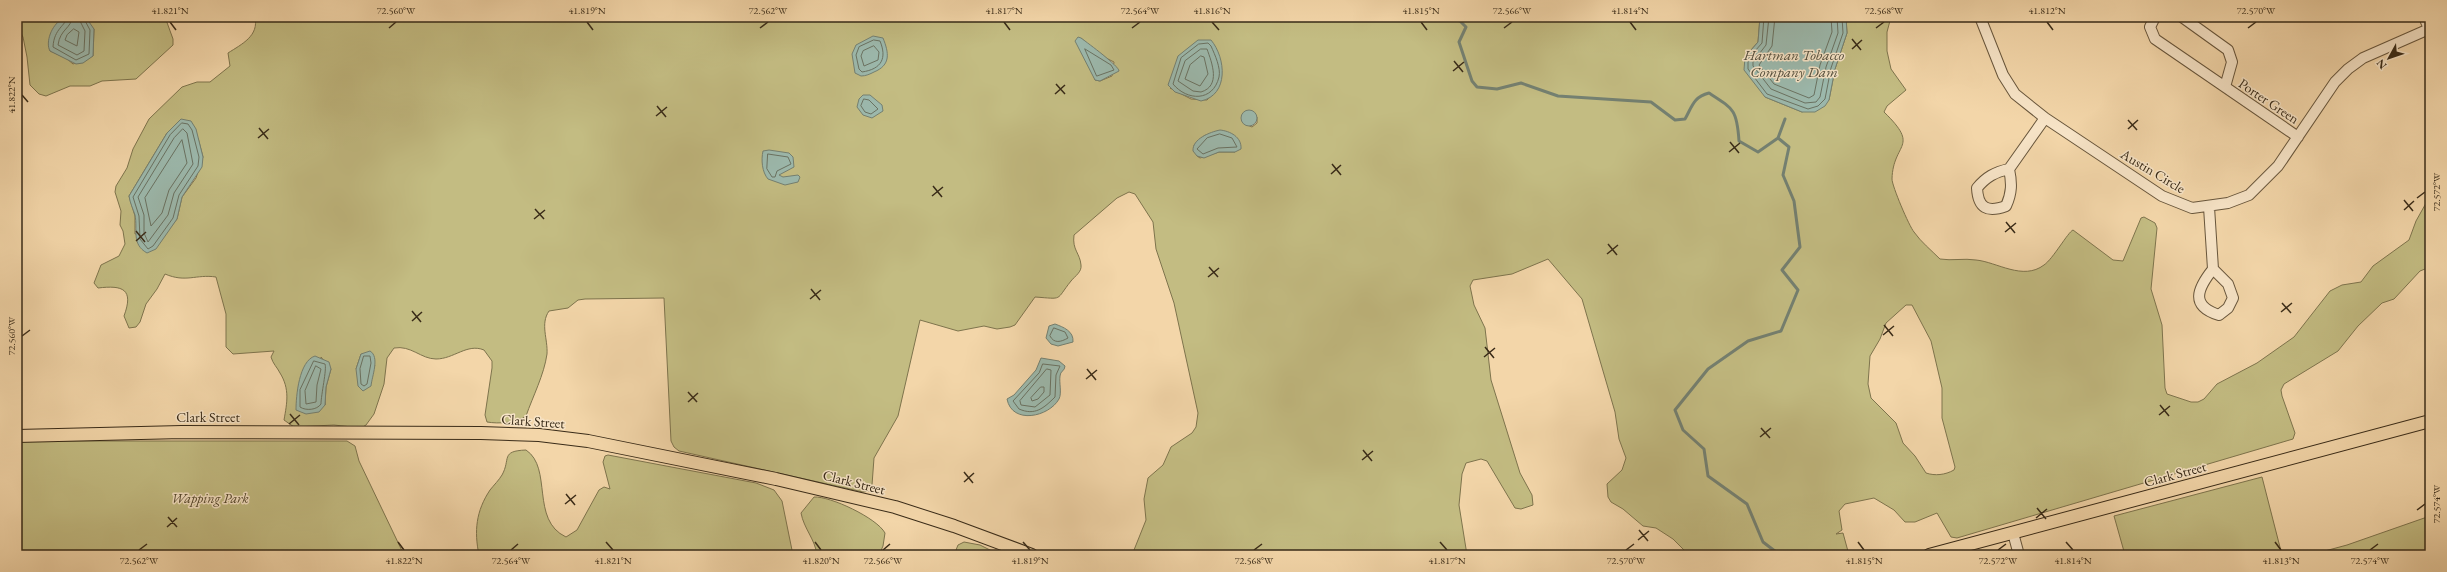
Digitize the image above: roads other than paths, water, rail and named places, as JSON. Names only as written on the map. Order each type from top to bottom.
[{"type":"main road","name":"Clark Street","points":[[1929,555],[2430,421]]},
{"type":"main road","name":"Clark Street","points":[[17,436],[182,432],[481,432],[539,435],[588,441],[776,479],[895,507],[954,526],[1032,555]]},
{"type":"street","name":"Austin Circle","points":[[1980,17],[2007,82],[2015,94],[2045,118],[2162,196],[2192,208],[2209,207],[2228,203],[2249,195],[2278,166],[2336,82],[2348,69],[2363,58],[2430,30]]},
{"type":"street","name":"Porter Green","points":[[2155,17],[2150,27],[2155,39],[2298,137]]},
{"type":"street","name":"Porter Green","points":[[2182,17],[2228,50],[2232,62],[2225,87]]},
{"type":"street","points":[[2424,17],[2430,30]]},
{"type":"street","points":[[2009,169],[2045,118]]},
{"type":"street","points":[[2209,207],[2213,269]]},
{"type":"street","points":[[2013,533],[2019,555]]},
{"type":"water","points":[[77,17],[87,19],[94,29],[93,56],[83,63],[76,64],[50,51],[48,43],[50,34],[58,22],[64,19]]},
{"type":"water","name":"Hartman Tobacco Company Dam","points":[[1760,17],[1846,17],[1847,33],[1835,69],[1829,100],[1825,106],[1815,112],[1802,112],[1765,97],[1744,70],[1745,57],[1758,42]]},
{"type":"water","points":[[873,36],[883,38],[887,49],[886,62],[880,69],[868,75],[861,76],[855,73],[852,54],[856,45]]},
{"type":"water","points":[[1078,37],[1103,55],[1118,68],[1119,71],[1100,81],[1095,80],[1075,41]]},
{"type":"water","points":[[1198,40],[1211,40],[1220,56],[1222,66],[1220,84],[1216,91],[1210,97],[1201,101],[1175,92],[1168,85],[1178,56]]},
{"type":"water","points":[[863,95],[870,95],[882,105],[883,111],[872,118],[863,115],[857,107],[859,99]]},
{"type":"water","points":[[1246,110],[1252,110],[1257,115],[1255,124],[1252,126],[1246,126],[1241,121],[1241,115]]},
{"type":"water","points":[[181,119],[191,121],[196,129],[203,157],[202,167],[182,197],[177,219],[156,249],[147,253],[142,249],[137,241],[135,215],[129,196],[167,133]]},
{"type":"water","points":[[1220,130],[1235,135],[1240,141],[1241,149],[1235,152],[1219,152],[1204,158],[1197,156],[1193,151],[1195,143],[1207,134]]},
{"type":"water","points":[[769,150],[789,153],[793,157],[794,167],[779,175],[783,177],[798,175],[800,177],[798,182],[785,185],[768,179],[762,166],[762,158],[763,151]]},
{"type":"water","points":[[1055,324],[1070,332],[1073,342],[1058,346],[1051,344],[1046,338],[1049,326]]},
{"type":"water","points":[[370,351],[375,358],[374,372],[371,386],[363,391],[358,386],[356,369],[361,354]]},
{"type":"water","points":[[315,356],[329,362],[331,369],[326,387],[325,405],[319,412],[306,414],[296,410],[298,388],[305,365]]},
{"type":"water","points":[[1041,358],[1059,361],[1065,366],[1060,374],[1059,399],[1054,405],[1039,414],[1031,416],[1023,415],[1010,407],[1007,399],[1014,395],[1036,370]]},
{"type":"waterway","points":[[1448,17],[1460,21],[1466,27],[1459,42],[1472,81],[1477,87],[1497,89],[1521,83],[1558,96],[1651,102],[1675,120],[1685,119],[1696,100],[1699,97],[1709,93],[1733,111],[1737,123],[1739,141],[1758,152],[1778,138],[1789,147],[1783,175],[1794,201],[1800,247],[1782,270],[1798,290],[1781,331],[1748,341],[1708,369],[1675,410],[1683,430],[1704,449],[1708,476],[1747,504],[1763,542],[1780,555]]},
{"type":"waterway","points":[[1778,138],[1785,119]]},
{"type":"park label","name":"Wapping Park","points":[[210,498]]}]
